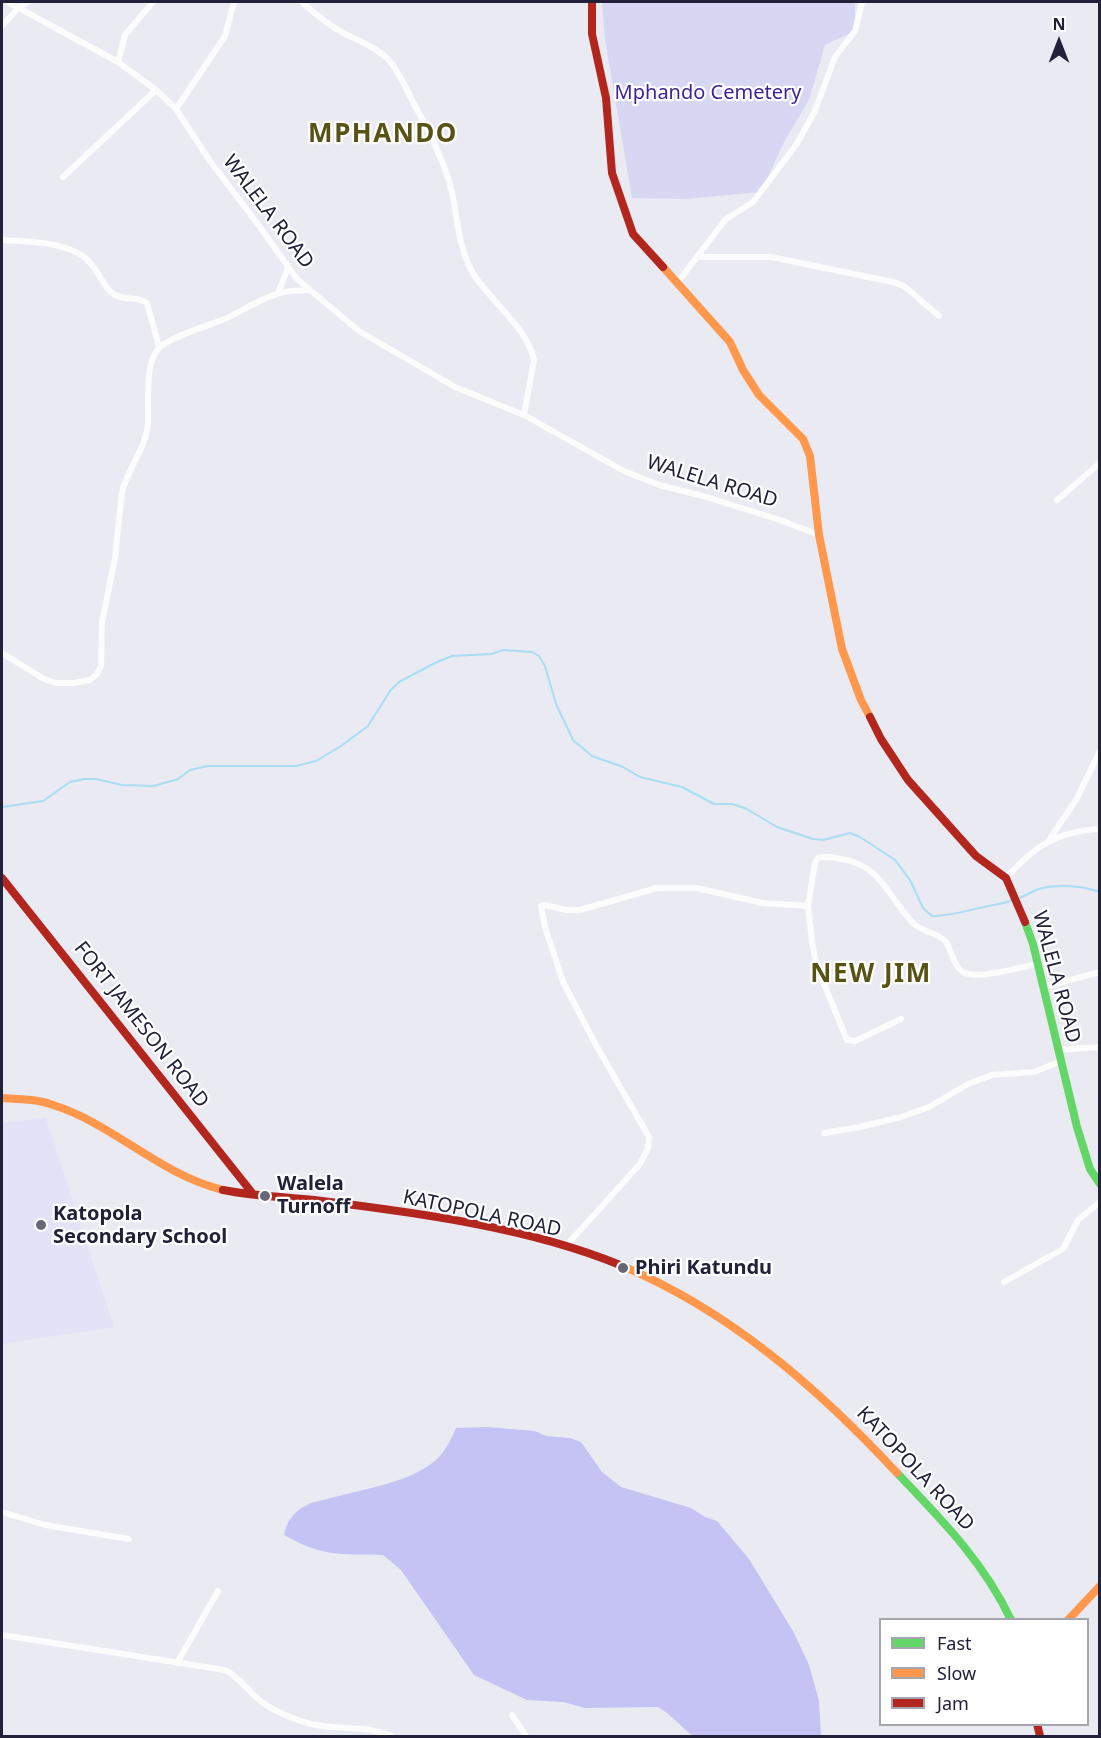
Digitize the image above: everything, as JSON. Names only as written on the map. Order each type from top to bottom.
[{"type":"street","name":"WALELA ROAD","points":[[8,2],[118,62],[156,90],[176,109],[198,145],[257,222],[288,268],[309,291],[359,331],[455,387],[524,415],[624,471],[658,485],[714,499],[819,535],[842,649],[861,700],[881,739],[908,780],[931,808],[976,856],[1006,878],[1019,904],[1038,964],[1077,1127],[1090,1169],[1100,1184]]},
{"type":"street","points":[[2,26],[18,8],[27,2]]},
{"type":"street","points":[[118,62],[125,35],[153,2]]},
{"type":"street","points":[[176,109],[225,36],[234,2]]},
{"type":"street","points":[[302,2],[314,14],[390,61],[399,75],[441,156],[452,192],[462,251],[475,276],[525,339],[532,352],[534,360],[524,415]]},
{"type":"street","points":[[592,2],[592,34],[606,98],[612,173],[633,234],[730,342],[743,370],[759,395],[803,439],[810,456],[819,535]]},
{"type":"street","points":[[678,282],[725,220],[753,202],[796,145],[814,113],[835,57],[855,31],[862,2]]},
{"type":"street","points":[[63,177],[156,90]]},
{"type":"street","points":[[2,240],[48,243],[84,257],[113,294],[120,298],[141,299],[147,303],[159,347]]},
{"type":"street","points":[[697,257],[771,257],[893,282],[904,286],[939,316]]},
{"type":"street","points":[[278,293],[288,268]]},
{"type":"street","points":[[2,653],[34,674],[56,683],[90,680],[97,674],[101,666],[102,622],[115,558],[122,492],[124,482],[144,442],[148,425],[149,373],[153,357],[159,347],[278,293],[309,291]]},
{"type":"street","points":[[1058,500],[1100,463]]},
{"type":"street","points":[[1049,840],[1076,800],[1100,751]]},
{"type":"street","points":[[1006,878],[1026,856],[1049,840],[1065,834],[1100,829]]},
{"type":"street","points":[[901,1019],[855,1041],[847,1040],[816,964],[808,906],[815,862],[818,858],[825,856],[854,861],[871,871],[915,924],[945,942],[960,970],[965,973],[974,975],[1038,964]]},
{"type":"street","name":"FORT JAMESON ROAD","points":[[2,878],[253,1194]]},
{"type":"street","points":[[565,1247],[640,1164],[648,1148],[649,1137],[563,982],[540,911],[541,906],[580,910],[657,888],[697,888],[762,903],[808,906]]},
{"type":"street","points":[[1043,987],[1100,972]]},
{"type":"street","points":[[1059,1050],[1100,1047]]},
{"type":"street","points":[[824,1133],[901,1117],[930,1107],[968,1084],[992,1076],[1034,1071],[1061,1061]]},
{"type":"street","name":"KATOPOLA ROAD","points":[[2,1098],[54,1105],[103,1128],[153,1160],[198,1182],[230,1191],[349,1205],[481,1226],[565,1247],[649,1278],[691,1299],[779,1361],[841,1415],[977,1560],[1000,1594],[1010,1618]]},
{"type":"street","points":[[1004,1282],[1063,1249],[1078,1220],[1100,1202]]},
{"type":"street","points":[[2,1523],[3,1513],[45,1525],[129,1539]]},
{"type":"street","points":[[1070,1618],[1100,1586]]},
{"type":"street","points":[[177,1664],[218,1591]]},
{"type":"street","points":[[2,1635],[225,1670],[234,1675],[264,1703],[298,1721],[319,1727],[366,1729],[382,1732],[391,1737]]},
{"type":"street","points":[[512,1715],[526,1737]]},
{"type":"shaded area","name":"Katopola Secondary School","points":[[46,1118],[114,1327],[2,1344],[2,1123]]},
{"type":"shaded area","points":[[487,1427],[535,1431],[546,1436],[570,1438],[581,1442],[602,1472],[621,1487],[691,1508],[717,1521],[749,1559],[793,1631],[809,1665],[819,1701],[821,1736],[693,1736],[658,1707],[585,1708],[563,1702],[527,1700],[474,1675],[401,1570],[383,1555],[321,1551],[284,1535],[291,1518],[307,1505],[399,1480],[413,1474],[440,1456],[456,1428]]},
{"type":"green space","name":"Mphando Cemetery","points":[[602,2],[855,2],[855,31],[825,45],[809,100],[784,142],[761,192],[686,199],[632,198],[605,39]]},
{"type":"waterway","points":[[2,807],[43,801],[70,782],[84,779],[96,779],[122,785],[154,786],[178,779],[190,770],[207,766],[296,766],[316,761],[368,726],[390,691],[399,682],[435,663],[452,656],[491,654],[503,650],[532,652],[539,656],[545,666],[556,704],[573,740],[592,756],[623,767],[640,777],[682,787],[714,804],[732,804],[745,808],[777,827],[813,839],[823,840],[850,833],[860,837],[895,860],[910,880],[923,908],[932,916],[958,913],[1012,900]]},
{"type":"waterway","points":[[1020,898],[1039,889],[1056,886],[1079,887],[1100,892]]},
{"type":"traffic: fast","points":[[1025,922],[1033,944],[1077,1127],[1090,1169],[1100,1184]]},
{"type":"traffic: fast","points":[[897,1473],[975,1560],[1010,1618]]},
{"type":"traffic: slow","points":[[663,267],[730,342],[743,370],[759,395],[803,439],[810,456],[819,535],[842,649],[861,700],[870,717]]},
{"type":"traffic: slow","points":[[2,1098],[41,1102],[75,1113],[178,1173],[223,1190]]},
{"type":"traffic: slow","points":[[620,1265],[660,1283],[698,1305],[735,1328],[770,1354],[836,1411],[897,1473]]},
{"type":"traffic: slow","points":[[1070,1618],[1100,1586]]},
{"type":"traffic: jam","points":[[592,2],[592,34],[606,98],[612,173],[633,234],[663,267]]},
{"type":"traffic: jam","points":[[870,717],[881,739],[908,780],[976,856],[1006,878],[1025,922]]},
{"type":"traffic: jam","points":[[2,878],[253,1194]]},
{"type":"traffic: jam","points":[[223,1190],[352,1205],[470,1223],[547,1240],[620,1265]]},
{"type":"traffic: jam","points":[[1038,1726],[1040,1736]]},
{"type":"place","name":"Walela Turnoff","points":[[265,1196]]},
{"type":"place","name":"Katopola Secondary School","points":[[41,1225]]},
{"type":"place","name":"Phiri Katundu","points":[[623,1268]]},
{"type":"district","name":"MPHANDO","points":[[383,135]]},
{"type":"district","name":"NEW JIM","points":[[871,975]]}]
